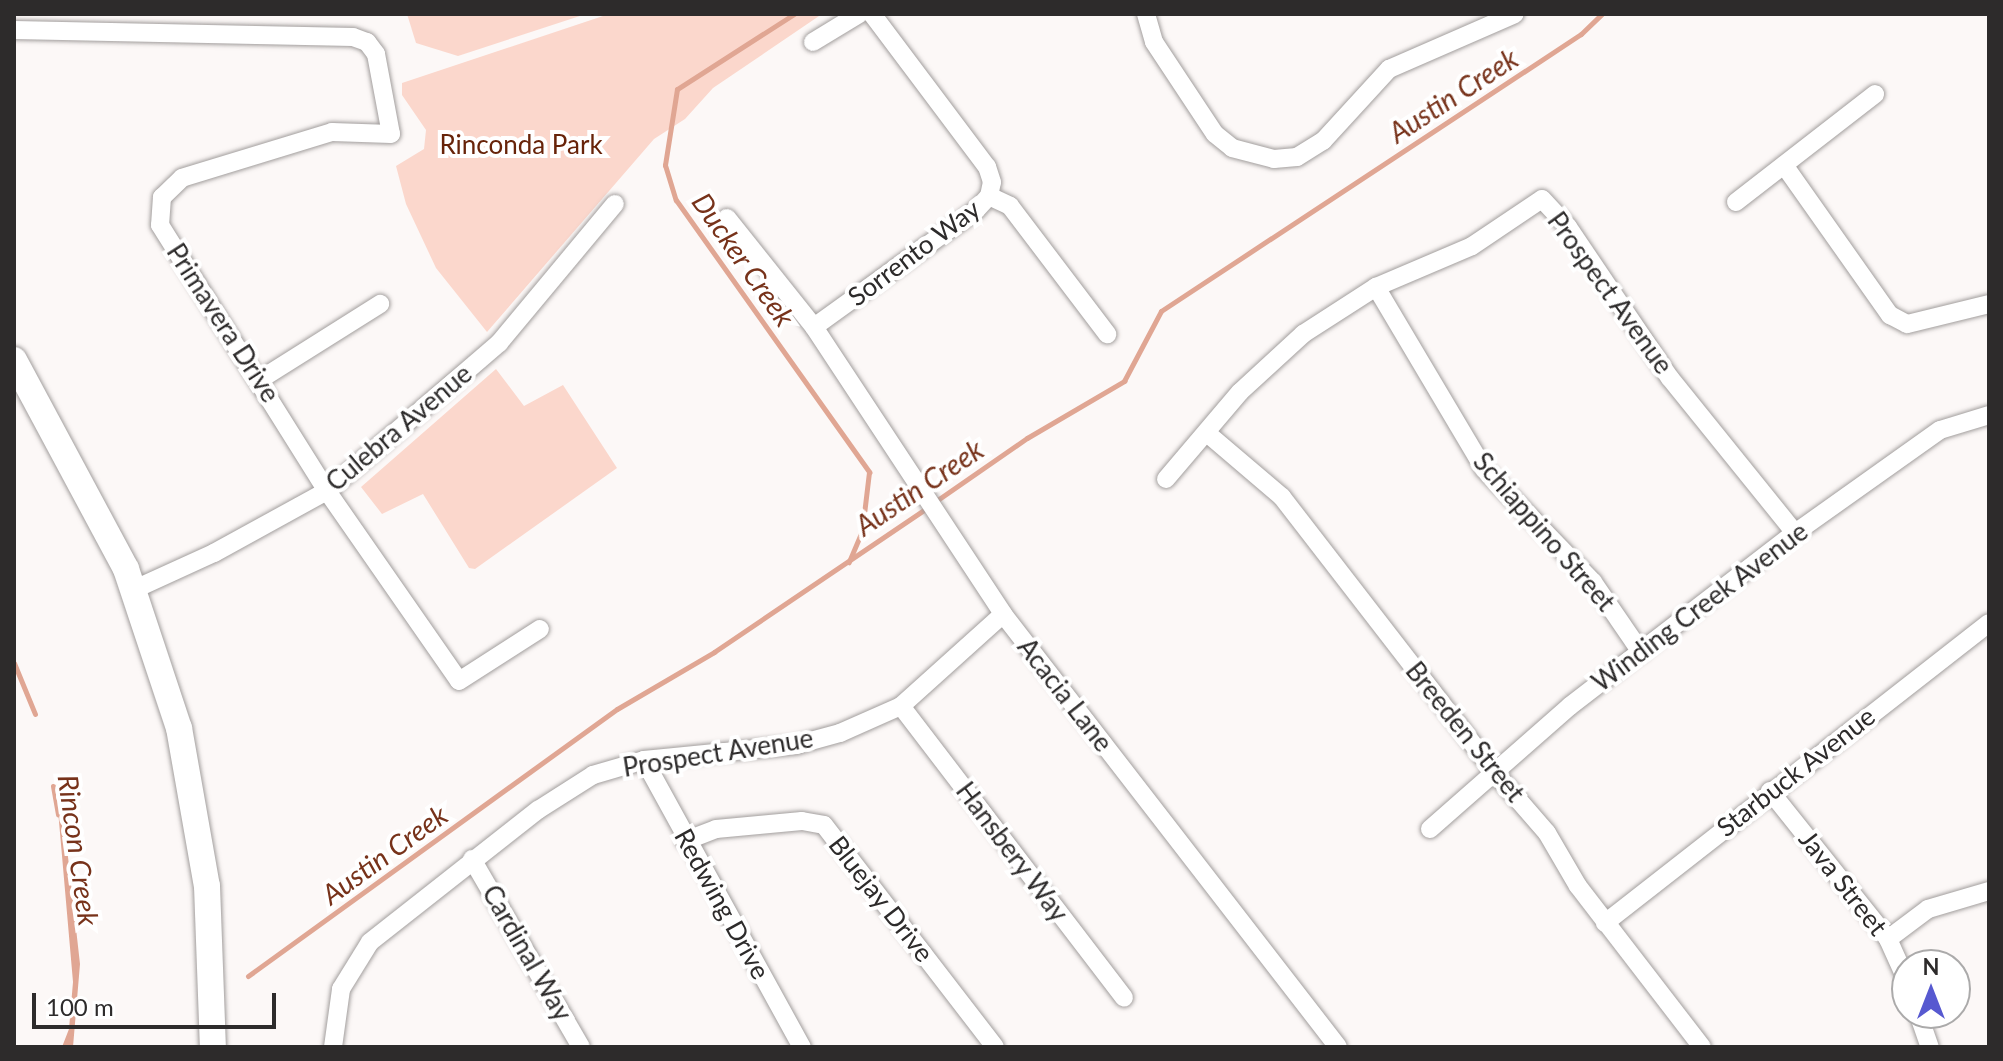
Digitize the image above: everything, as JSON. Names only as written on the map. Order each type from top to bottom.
[{"type":"main road","points":[[14,360],[91,496],[135,589],[179,728],[207,886],[212,1036]]},
{"type":"street","points":[[813,42],[859,14]]},
{"type":"street","name":"Sorrento Way","points":[[814,327],[989,196],[992,182],[987,167],[872,14]]},
{"type":"street","points":[[1146,14],[1154,42],[1215,134],[1232,148],[1274,159],[1297,157],[1323,141],[1389,69],[1515,14]]},
{"type":"street","name":"Primavera Drive","points":[[14,30],[353,37],[367,42],[376,54],[391,134],[332,132],[182,178],[162,197],[160,225],[261,379],[327,491],[459,681],[540,629]]},
{"type":"street","points":[[1736,202],[1875,94]]},
{"type":"street","points":[[1784,165],[1890,315],[1907,324],[1989,304]]},
{"type":"street","points":[[989,196],[1010,206],[1107,334]]},
{"type":"street","name":"Prospect Avenue","points":[[1166,479],[1208,434],[1240,392],[1303,334],[1376,287],[1472,246],[1542,199],[1568,227],[1670,378],[1795,533]]},
{"type":"street","name":"Culebra Avenue","points":[[135,589],[214,553],[327,491],[499,343],[615,204]]},
{"type":"street","name":"Acacia Lane","points":[[727,218],[814,327],[1003,614],[1338,1047]]},
{"type":"street","name":"Schiappino Street","points":[[1376,287],[1484,469],[1593,582],[1641,652]]},
{"type":"street","points":[[261,379],[380,304]]},
{"type":"street","name":"Winding Creek Avenue","points":[[1430,829],[1641,652],[1795,533],[1940,430],[1989,415]]},
{"type":"street","name":"Breeden Street","points":[[1208,434],[1282,497],[1495,773],[1547,833],[1605,923],[1702,1047]]},
{"type":"street","name":"Prospect Avenue","points":[[333,1047],[336,1004],[357,958],[382,929],[472,859],[593,775],[644,760],[796,745],[901,706],[1003,614]]},
{"type":"street","name":"Starbuck Avenue","points":[[1605,923],[1770,791],[1989,623]]},
{"type":"street","name":"Hansbery Way","points":[[901,706],[1124,998]]},
{"type":"street","name":"Redwing Drive","points":[[644,760],[685,841],[802,1047]]},
{"type":"street","name":"Java Street","points":[[1770,791],[1888,939],[1893,949]]},
{"type":"street","name":"Bluejay Drive","points":[[685,841],[716,829],[802,821],[824,825],[995,1047]]},
{"type":"street","name":"Cardinal Way","points":[[472,859],[581,1047]]},
{"type":"street","points":[[1888,939],[1928,909],[1989,891]]},
{"type":"green space","points":[[407,14],[586,14],[458,56],[416,43]]},
{"type":"green space","name":"Rinconda Park","points":[[609,14],[822,14],[713,88],[685,119],[654,139],[487,332],[436,268],[406,204],[396,166],[424,149],[426,130],[402,95],[402,83]]},
{"type":"green space","points":[[496,369],[524,406],[563,385],[617,468],[475,569],[469,568],[423,494],[382,514],[361,487]]},
{"type":"shaded area","points":[[58,810],[66,839],[80,964],[73,1047],[62,1047],[69,1029],[73,982]]},
{"type":"waterway","name":"Ducker Creek","points":[[794,14],[677,89],[665,165],[676,200],[869,472],[862,531],[849,562]]},
{"type":"waterway","name":"Austin Creek","points":[[936,501],[1027,438],[1124,381],[1161,311],[1581,34],[1602,14]]},
{"type":"waterway","name":"Austin Creek","points":[[248,976],[617,709],[714,652],[928,507]]},
{"type":"waterway","name":"Rincon Creek","points":[[14,663],[35,714]]},
{"type":"waterway","name":"Rincon Creek","points":[[53,786],[58,815]]}]
